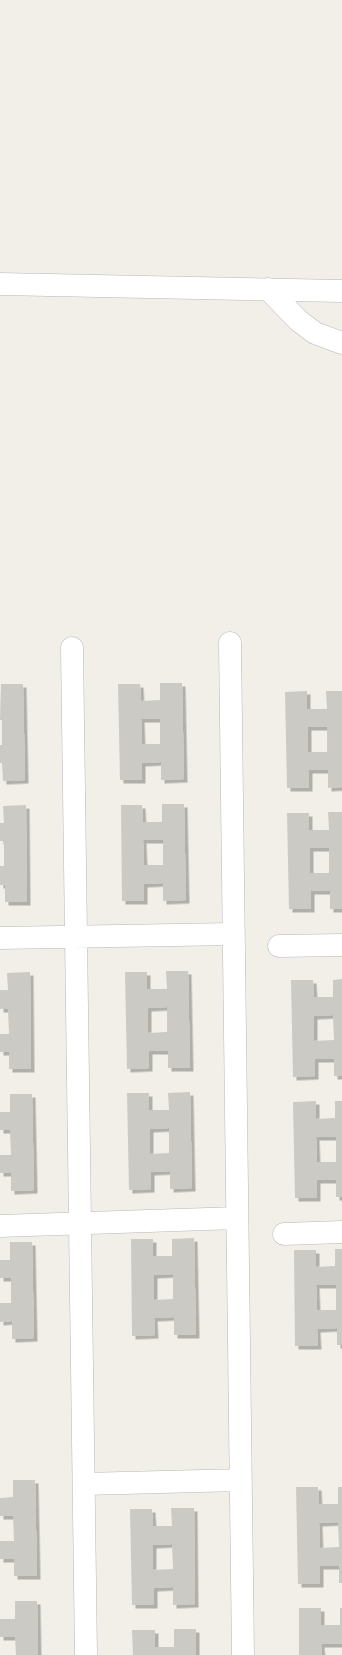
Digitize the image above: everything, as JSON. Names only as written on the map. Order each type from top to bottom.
[{"type":"street","points":[[0,284],[342,291]]},
{"type":"street","points":[[268,290],[299,321],[315,333],[342,343]]},
{"type":"street","points":[[230,644],[242,1655]]},
{"type":"street","points":[[72,648],[86,1655]]},
{"type":"street","points":[[0,938],[233,934]]},
{"type":"street","points":[[279,946],[342,945]]},
{"type":"street","points":[[0,1226],[237,1218]]},
{"type":"street","points":[[284,1234],[342,1232]]},
{"type":"street","points":[[84,1484],[240,1480]]},
{"type":"building","points":[[160,683],[182,683],[184,779],[161,780],[161,762],[142,763],[142,780],[120,780],[118,684],[140,684],[141,701],[160,700]],"holes":[[[141,719],[160,719],[160,744],[142,744]]]},
{"type":"building","points":[[1,684],[23,684],[25,780],[3,781],[2,763],[0,763],[0,745],[2,745],[2,720],[0,720]]},
{"type":"building","points":[[307,691],[307,709],[327,709],[326,691],[342,691],[342,787],[328,788],[328,770],[309,770],[309,788],[287,788],[285,692]],"holes":[[[308,727],[327,727],[327,752],[308,752]]]},
{"type":"building","points":[[162,804],[184,804],[186,900],[163,901],[163,883],[144,884],[144,901],[122,901],[121,805],[142,805],[143,822],[162,822]],"holes":[[[143,840],[163,840],[163,865],[144,865]]]},
{"type":"building","points":[[26,805],[27,902],[5,902],[5,885],[0,885],[0,866],[4,866],[4,841],[0,841],[0,823],[4,823],[3,806]]},
{"type":"building","points":[[328,812],[342,812],[342,909],[330,909],[330,891],[311,891],[311,909],[289,909],[287,813],[309,813],[309,830],[329,830]],"holes":[[[310,848],[329,848],[329,873],[310,873]]]},
{"type":"building","points":[[166,971],[188,971],[190,1068],[168,1068],[168,1051],[149,1051],[149,1068],[127,1069],[125,972],[147,972],[147,989],[167,989]],"holes":[[[167,1007],[167,1032],[148,1033],[148,1008]]]},
{"type":"building","points":[[30,972],[31,1069],[9,1069],[9,1052],[0,1052],[0,1034],[9,1034],[8,1009],[0,1009],[0,990],[8,990],[7,973]]},
{"type":"building","points":[[342,979],[342,1076],[334,1076],[334,1059],[315,1059],[315,1076],[293,1077],[291,980],[313,980],[314,997],[333,997],[333,980]],"holes":[[[333,1015],[334,1040],[314,1041],[314,1016]]]},
{"type":"building","points":[[190,1092],[192,1188],[170,1189],[170,1171],[151,1172],[151,1189],[129,1190],[127,1093],[149,1093],[149,1110],[169,1110],[168,1093]],"holes":[[[169,1128],[169,1153],[150,1154],[150,1129]]]},
{"type":"building","points":[[10,1094],[32,1094],[34,1190],[11,1191],[11,1173],[0,1173],[0,1155],[11,1155],[10,1130],[0,1130],[0,1112],[10,1112]]},
{"type":"building","points":[[316,1101],[316,1119],[335,1118],[335,1101],[342,1101],[342,1197],[336,1197],[336,1180],[317,1180],[317,1198],[295,1198],[293,1102]],"holes":[[[316,1137],[336,1137],[336,1162],[317,1162]]]},
{"type":"building","points":[[194,1238],[196,1335],[174,1335],[174,1317],[154,1318],[155,1335],[132,1336],[131,1239],[153,1239],[153,1256],[172,1256],[172,1239]],"holes":[[[173,1274],[173,1299],[154,1300],[154,1275]]]},
{"type":"building","points":[[10,1242],[32,1242],[34,1338],[12,1339],[12,1321],[0,1322],[0,1303],[11,1303],[11,1278],[0,1278],[0,1260],[10,1260]]},
{"type":"building","points":[[335,1249],[342,1249],[342,1345],[337,1345],[337,1328],[317,1329],[318,1346],[295,1346],[294,1250],[316,1250],[316,1267],[335,1266]],"holes":[[[316,1285],[336,1285],[336,1310],[317,1310]]]},
{"type":"building","points":[[13,1480],[35,1480],[37,1576],[14,1576],[14,1559],[0,1559],[0,1541],[14,1541],[13,1516],[0,1516],[0,1498],[13,1497]]},
{"type":"building","points":[[296,1487],[318,1487],[319,1504],[338,1504],[338,1487],[342,1487],[342,1583],[339,1583],[339,1566],[320,1566],[320,1584],[298,1584]],"holes":[[[338,1522],[339,1547],[320,1548],[319,1523]]]},
{"type":"building","points":[[171,1508],[194,1508],[195,1604],[173,1605],[173,1587],[154,1588],[154,1605],[132,1605],[130,1509],[152,1509],[153,1526],[172,1526]],"holes":[[[172,1544],[173,1569],[153,1570],[153,1545]]]},
{"type":"building","points":[[15,1601],[37,1601],[38,1655],[16,1655],[15,1637],[0,1637],[0,1619],[15,1619]]},
{"type":"building","points":[[299,1608],[321,1608],[321,1625],[340,1625],[340,1608],[342,1608],[342,1644],[321,1644],[322,1655],[299,1655]]},
{"type":"building","points":[[174,1629],[196,1629],[196,1655],[133,1655],[132,1630],[155,1630],[155,1647],[174,1647]]}]
